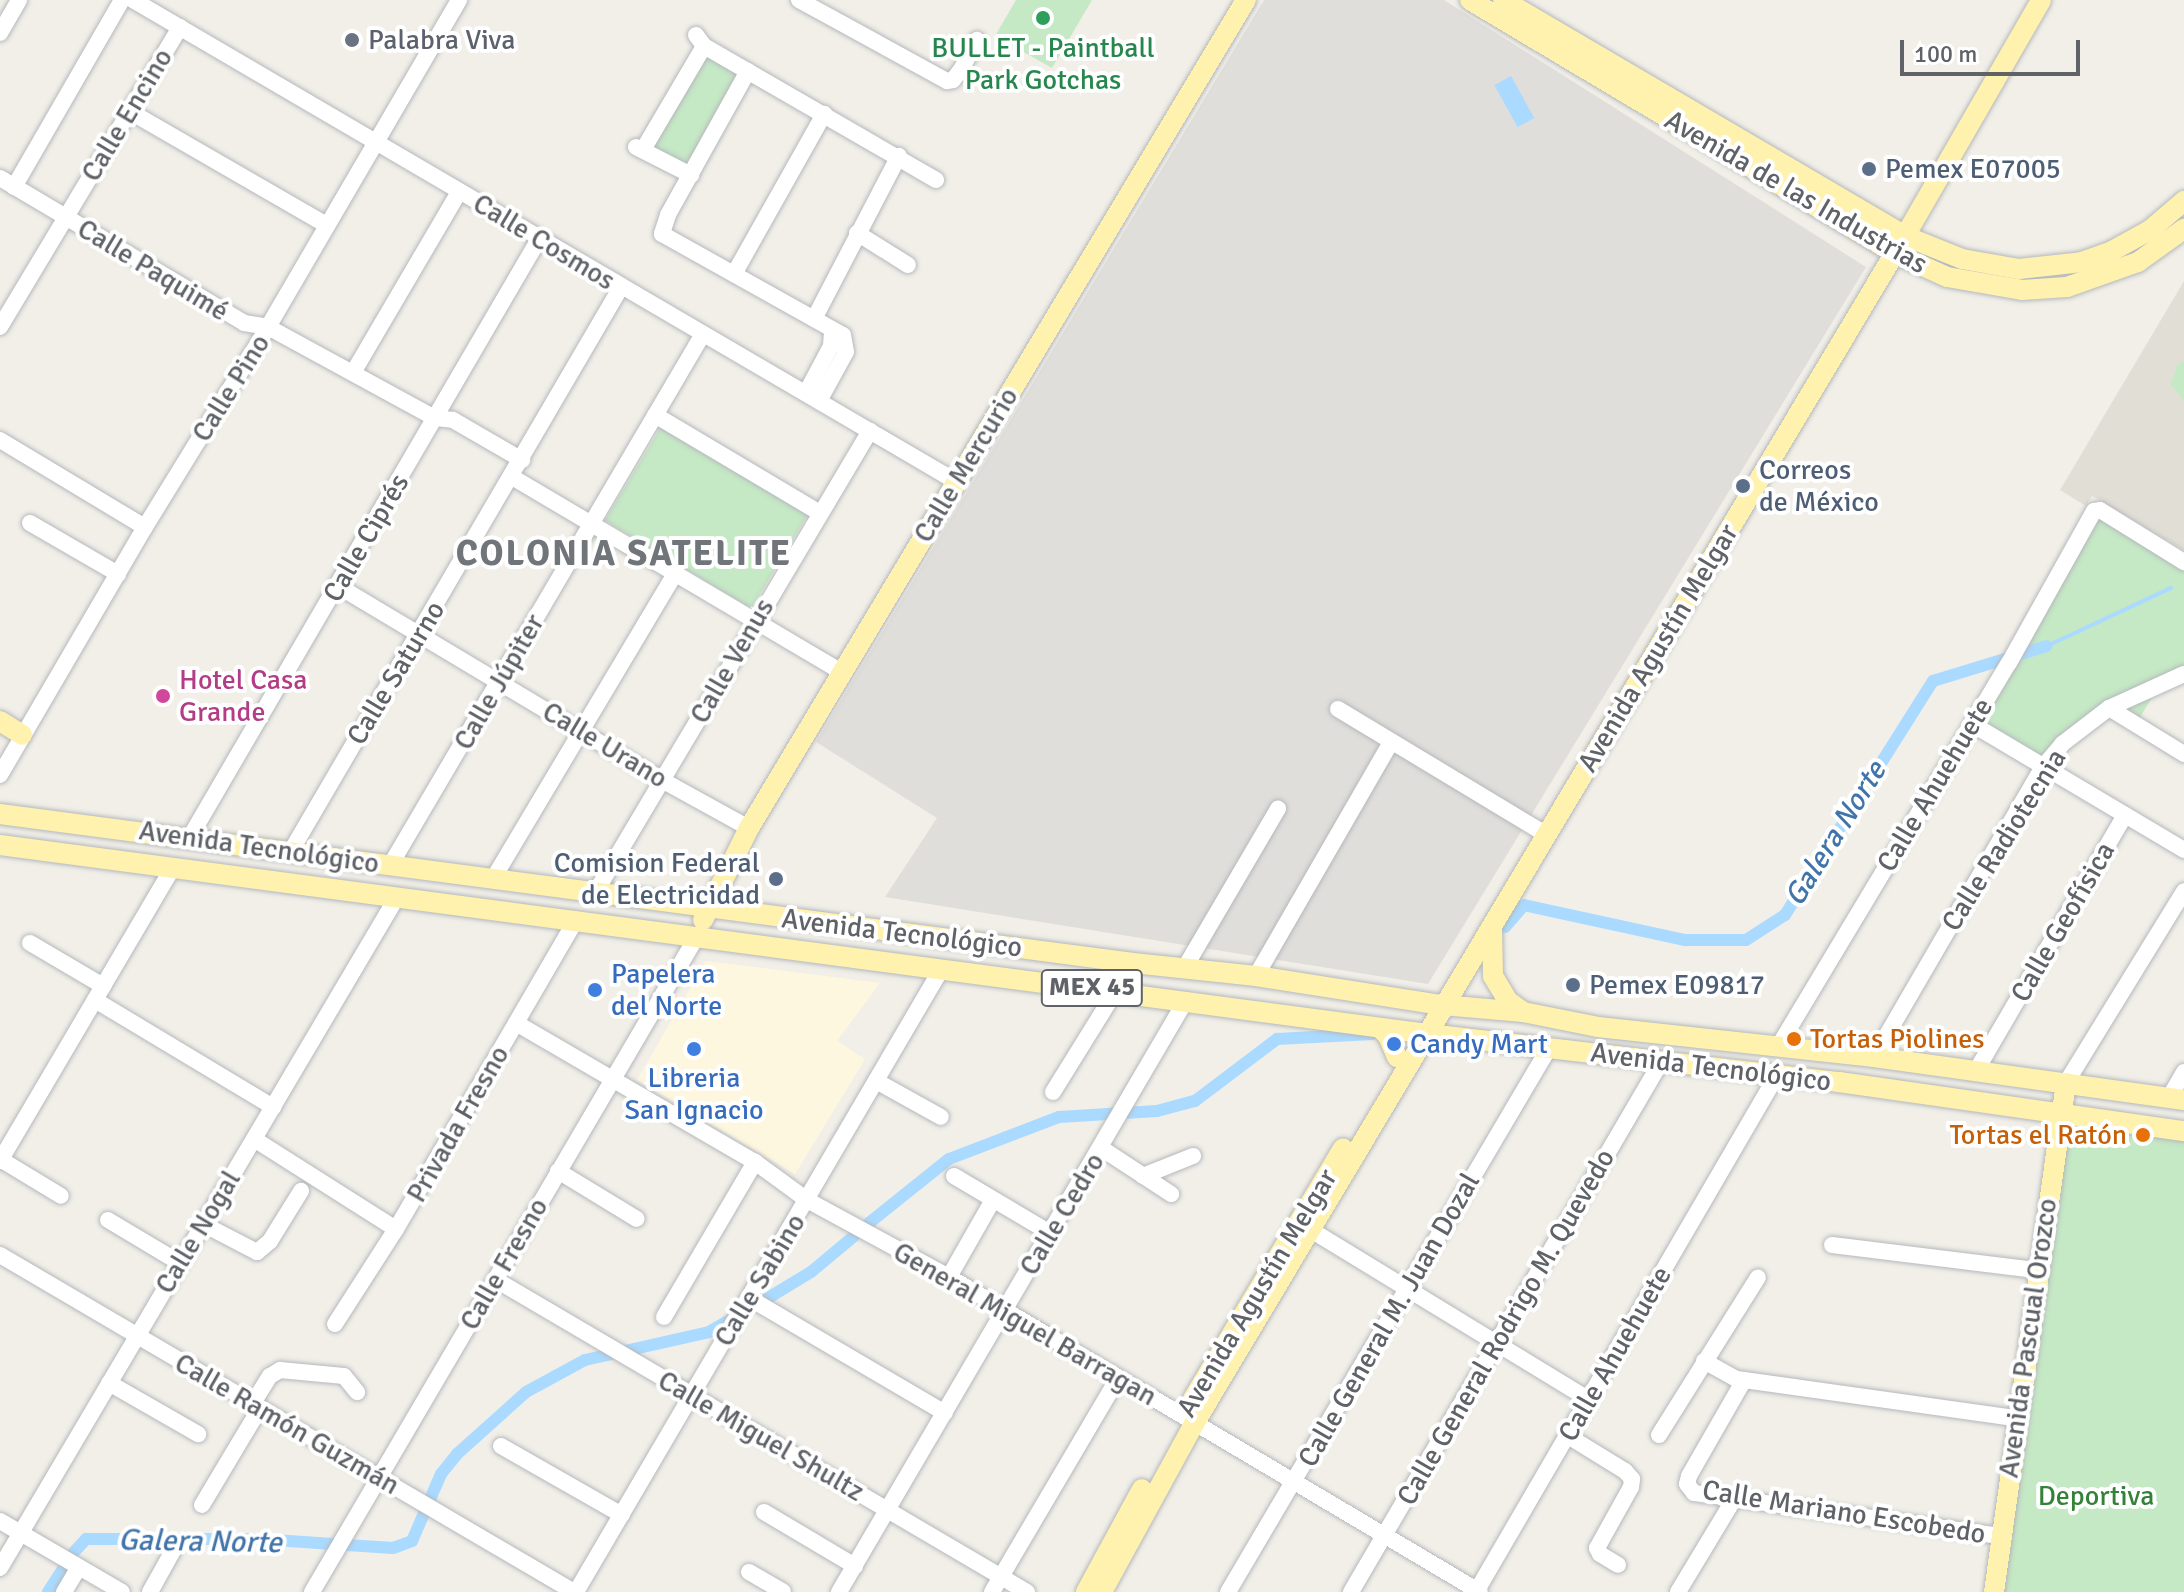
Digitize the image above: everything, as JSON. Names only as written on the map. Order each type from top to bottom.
[{"type":"main road","name":"Calle Mercurio","points":[[697,936],[749,828],[1246,0]]},
{"type":"main road","name":"Avenida de las Industrias","points":[[1470,0],[1633,87],[1900,245],[1928,270],[1969,283],[2045,290],[2112,273],[2138,262],[2184,229]]},
{"type":"main road","name":"Avenida de las Industrias","points":[[1503,0],[1633,87]]},
{"type":"main road","name":"Avenida Agustín Melgar","points":[[1086,1592],[1397,1057],[1442,1005],[1492,928],[1545,834],[1900,245],[2041,0]]},
{"type":"main road","name":"Avenida de las Industrias","points":[[1900,245],[1990,266],[2050,266],[2082,262],[2112,251],[2150,230],[2184,201]]},
{"type":"main road","points":[[0,721],[22,735]]},
{"type":"main road","name":"Avenida Tecnológico","points":[[0,814],[1133,963],[1256,976],[1442,1005],[1523,1012],[1598,1027],[1874,1057],[2176,1099]]},
{"type":"main road","name":"Avenida Tecnológico","points":[[0,845],[1380,1028],[1777,1075],[2184,1131]]},
{"type":"main road","points":[[1492,928],[1493,976],[1508,1001],[1523,1012]]},
{"type":"main road","points":[[1380,1028],[1388,1036],[1397,1057]]},
{"type":"main road","name":"Avenida Agustín Melgar","points":[[1102,1592],[1188,1420],[1311,1230],[1419,1033]]},
{"type":"main road","name":"Avenida Pascual Orozco","points":[[1994,1592],[2016,1418],[2066,1083]]},
{"type":"street","points":[[0,33],[19,0]]},
{"type":"street","points":[[7,183],[122,0]]},
{"type":"street","name":"Calle Cosmos","points":[[133,0],[955,481]]},
{"type":"street","name":"Calle Pino","points":[[0,775],[459,0]]},
{"type":"street","points":[[809,2],[947,81],[953,80],[962,68],[977,40]]},
{"type":"street","name":"Calle Encino","points":[[0,327],[180,27]]},
{"type":"street","points":[[691,175],[639,148],[700,41],[936,180]]},
{"type":"street","points":[[748,71],[662,231],[668,241],[734,274],[845,337],[847,346],[812,397]]},
{"type":"street","points":[[129,111],[325,224]]},
{"type":"street","points":[[734,274],[824,114]]},
{"type":"street","points":[[814,319],[899,156]]},
{"type":"street","name":"Calle Paquimé","points":[[7,183],[244,323],[268,327],[354,371],[435,418],[453,420],[522,460]]},
{"type":"street","points":[[354,371],[459,192]]},
{"type":"street","points":[[857,233],[908,265]]},
{"type":"street","name":"Calle Ciprés","points":[[190,837],[539,239]]},
{"type":"street","name":"Calle Saturno","points":[[291,851],[621,287]]},
{"type":"street","name":"Calle Júpiter","points":[[391,864],[703,334]]},
{"type":"street","points":[[655,415],[820,513]]},
{"type":"street","name":"Calle Venus","points":[[595,893],[870,431]]},
{"type":"street","points":[[0,440],[145,527]]},
{"type":"street","points":[[512,477],[842,672]]},
{"type":"street","name":"Calle Ahuehuete","points":[[1778,1047],[2009,663],[2094,511],[2100,510],[2184,562]]},
{"type":"street","points":[[30,523],[118,574]]},
{"type":"street","points":[[493,879],[676,572]]},
{"type":"street","name":"Calle Urano","points":[[338,586],[662,780],[749,828]]},
{"type":"street","name":"Calle Radiotecnia","points":[[1874,1057],[2043,767],[2062,744],[2109,708],[2184,674]]},
{"type":"street","points":[[2109,708],[2184,754]]},
{"type":"street","points":[[1338,709],[1545,834]]},
{"type":"street","points":[[1972,724],[2184,850]]},
{"type":"street","points":[[1256,976],[1391,742]]},
{"type":"street","points":[[1184,969],[1278,809]]},
{"type":"street","name":"Calle Geofísica","points":[[1976,1071],[2125,815]]},
{"type":"street","points":[[61,1196],[0,1160],[173,867]]},
{"type":"street","points":[[2066,1083],[2184,891]]},
{"type":"street","name":"Calle Nogal","points":[[0,1568],[397,897]]},
{"type":"street","name":"Privada Fresno","points":[[335,1324],[396,1229],[576,920]]},
{"type":"street","name":"Calle Fresno","points":[[312,1592],[697,936]]},
{"type":"street","points":[[30,943],[99,993],[273,1107]]},
{"type":"street","points":[[1053,1092],[1133,963]]},
{"type":"street","name":"Calle Sabino","points":[[575,1592],[942,968]]},
{"type":"street","name":"Calle Cedro","points":[[839,1592],[1186,1000]]},
{"type":"street","name":"General Miguel Barragan","points":[[516,1023],[755,1162],[807,1200],[949,1277],[1478,1591]]},
{"type":"street","name":"Calle General M. Juan Dozal","points":[[1228,1592],[1549,1048]]},
{"type":"street","name":"Calle General Rodrigo M. Quevedo","points":[[1351,1592],[1661,1062]]},
{"type":"street","points":[[2176,1099],[2184,1072]]},
{"type":"street","name":"Calle Ahuehuete","points":[[1478,1591],[1777,1075]]},
{"type":"street","points":[[876,1081],[941,1117]]},
{"type":"street","points":[[254,1139],[396,1229]]},
{"type":"street","points":[[1101,1148],[1171,1194]]},
{"type":"street","points":[[1143,1176],[1193,1156]]},
{"type":"street","points":[[664,1317],[755,1162]]},
{"type":"street","points":[[558,1171],[637,1219]]},
{"type":"street","points":[[954,1176],[1050,1233]]},
{"type":"street","points":[[203,1224],[257,1252],[270,1241],[301,1191]]},
{"type":"street","points":[[949,1277],[993,1200]]},
{"type":"street","points":[[108,1220],[180,1263]]},
{"type":"street","points":[[1311,1230],[1589,1400]]},
{"type":"street","points":[[1832,1245],[2037,1270]]},
{"type":"street","name":"Calle Ramón Guzmán","points":[[0,1255],[575,1592]]},
{"type":"street","points":[[1659,1435],[1758,1277]]},
{"type":"street","name":"Calle Miguel Shultz","points":[[496,1280],[887,1510],[997,1584],[1027,1592]]},
{"type":"street","points":[[749,1298],[945,1413]]},
{"type":"street","points":[[1704,1361],[1744,1380],[2016,1418]]},
{"type":"street","points":[[202,1505],[270,1376],[280,1370],[344,1376],[357,1392]]},
{"type":"street","points":[[997,1584],[1118,1378]]},
{"type":"street","name":"Calle Mariano Escobedo","points":[[1744,1380],[1689,1476],[1688,1487],[1698,1495],[2001,1536]]},
{"type":"street","points":[[109,1383],[198,1434]]},
{"type":"street","points":[[1568,1436],[1630,1475],[1631,1487],[1598,1546],[1600,1554],[1618,1565]]},
{"type":"street","points":[[501,1446],[622,1515]]},
{"type":"street","points":[[1678,1592],[1733,1501]]},
{"type":"street","points":[[764,1512],[855,1566]]},
{"type":"street","points":[[0,1521],[122,1592]]},
{"type":"street","points":[[150,1592],[175,1547]]},
{"type":"street","points":[[64,1592],[79,1567]]},
{"type":"street","points":[[749,1572],[783,1592]]},
{"type":"shaded area","points":[[1264,0],[1444,0],[1866,267],[1428,984],[885,897],[937,818],[816,742]]},
{"type":"shaded area","points":[[2184,281],[2184,550],[2092,496],[2086,506],[2060,490]]},
{"type":"shaded area","points":[[706,961],[880,983],[837,1041],[865,1059],[795,1174],[637,1080]]},
{"type":"green space","name":"BULLET - Paintball Park Gotchas","points":[[1016,0],[1092,0],[1052,68],[995,36]]},
{"type":"green space","points":[[704,46],[748,72],[689,174],[645,148]]},
{"type":"green space","points":[[2183,361],[2184,401],[2170,384],[2177,370],[2175,367]]},
{"type":"green space","points":[[661,427],[808,515],[751,609],[605,520]]},
{"type":"green space","points":[[2097,510],[2184,564],[2184,676],[2153,696],[2136,724],[2114,711],[2042,766],[1977,723]]},
{"type":"green space","name":"Deportiva","points":[[2061,1114],[2184,1130],[2184,1592],[1994,1592]]},
{"type":"water","points":[[1511,76],[1534,118],[1518,127],[1494,85]]},
{"type":"waterway","points":[[2047,646],[2171,588]]},
{"type":"waterway","name":"Galera Norte","points":[[1505,927],[1524,905],[1685,940],[1746,940],[1785,915],[1933,681],[2047,646]]},
{"type":"waterway","name":"Galera Norte","points":[[869,1223],[949,1159],[1059,1117],[1157,1111],[1195,1101],[1277,1039],[1372,1034]]},
{"type":"waterway","name":"Galera Norte","points":[[768,1298],[811,1272],[854,1236]]},
{"type":"waterway","name":"Galera Norte","points":[[347,1545],[393,1548],[412,1541],[441,1474],[457,1454],[526,1392],[585,1360],[709,1332],[730,1320]]},
{"type":"waterway","name":"Galera Norte","points":[[74,1552],[86,1539],[260,1539],[333,1544]]},
{"type":"waterway","name":"Galera Norte","points":[[48,1592],[63,1569]]},
{"type":"place","name":"BULLET - Paintball Park Gotchas","points":[[1043,18]]},
{"type":"place","name":"Palabra Viva","points":[[352,40]]},
{"type":"place","name":"Pemex E07005","points":[[1869,169]]},
{"type":"place","name":"Correos de México","points":[[1743,486]]},
{"type":"place","name":"Hotel Casa Grande","points":[[163,696]]},
{"type":"place","name":"Comision Federal de Electricidad","points":[[776,879]]},
{"type":"place","name":"Pemex E09817","points":[[1573,985]]},
{"type":"place","name":"Papelera del Norte","points":[[595,990]]},
{"type":"place","name":"Tortas Piolines","points":[[1794,1039]]},
{"type":"place","name":"Candy Mart","points":[[1394,1044]]},
{"type":"place","name":"Libreria San Ignacio","points":[[694,1049]]},
{"type":"place","name":"Tortas el Ratón","points":[[2143,1135]]},
{"type":"district","name":"COLONIA SATELITE","points":[[624,554]]}]
